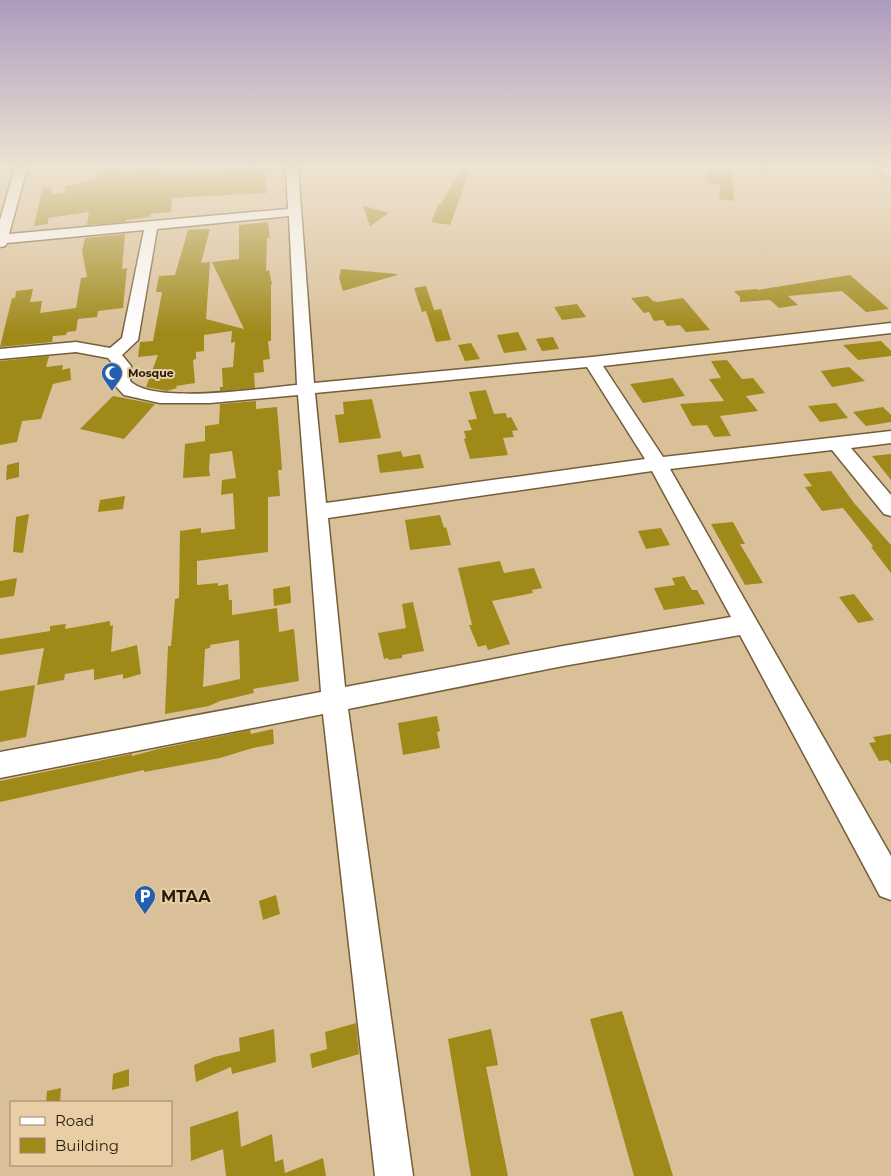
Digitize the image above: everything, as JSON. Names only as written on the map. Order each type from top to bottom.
[{"type":"street","points":[[6,223],[1,241],[183,223]]},
{"type":"street","points":[[295,223],[306,390],[334,700],[394,1176]]},
{"type":"street","points":[[113,354],[130,340],[151,226]]},
{"type":"street","points":[[0,354],[76,347],[113,354],[122,366],[121,382],[130,391],[160,398],[210,398],[592,362],[891,328]]},
{"type":"street","points":[[592,362],[658,464],[891,885]]},
{"type":"street","points":[[317,512],[658,464],[891,437]]},
{"type":"street","points":[[837,443],[891,509]]},
{"type":"street","points":[[0,765],[563,656],[748,624]]},
{"type":"building","points":[[35,223],[48,223],[48,224],[34,226]]},
{"type":"building","points":[[87,223],[115,223],[87,225]]},
{"type":"building","points":[[268,223],[270,238],[267,238],[266,271],[269,270],[272,284],[271,341],[268,341],[270,359],[263,360],[264,372],[254,373],[255,388],[220,391],[220,387],[223,387],[222,368],[233,367],[235,342],[231,343],[232,331],[204,335],[204,351],[196,352],[196,359],[193,360],[195,383],[176,386],[177,388],[167,391],[146,387],[158,355],[138,357],[140,342],[153,341],[162,292],[156,292],[159,276],[175,275],[188,230],[210,229],[201,263],[210,262],[206,319],[244,329],[212,262],[239,259],[239,225]]},
{"type":"building","points":[[125,234],[122,269],[127,268],[123,308],[98,311],[97,317],[78,319],[76,331],[67,332],[66,335],[53,336],[52,342],[0,347],[12,298],[15,298],[16,291],[33,289],[30,302],[42,301],[40,313],[76,308],[81,278],[87,277],[82,251],[85,238]]},
{"type":"building","points":[[341,269],[397,275],[343,291],[339,278]]},
{"type":"building","points":[[850,275],[889,309],[866,312],[842,291],[788,296],[798,305],[779,308],[770,300],[740,302],[740,297],[734,291],[758,290]]},
{"type":"building","points":[[426,286],[434,310],[441,309],[451,340],[436,342],[426,311],[422,312],[414,288]]},
{"type":"building","points":[[648,296],[657,302],[683,298],[710,330],[686,332],[680,325],[667,326],[663,320],[654,321],[649,312],[644,313],[631,298]]},
{"type":"building","points":[[577,304],[586,317],[562,320],[554,307]]},
{"type":"building","points":[[518,332],[527,350],[504,353],[497,335]]},
{"type":"building","points":[[553,337],[559,349],[542,351],[536,339]]},
{"type":"building","points":[[881,341],[891,351],[891,356],[858,360],[843,345]]},
{"type":"building","points":[[471,343],[480,359],[465,361],[458,345]]},
{"type":"building","points":[[49,356],[46,367],[63,365],[62,370],[70,368],[71,380],[53,384],[41,419],[22,421],[17,442],[0,445],[0,361]]},
{"type":"building","points":[[727,360],[742,379],[753,378],[765,393],[746,396],[758,411],[720,416],[731,436],[714,437],[707,425],[692,426],[680,404],[724,401],[709,379],[721,378],[711,361]]},
{"type":"building","points":[[849,367],[865,381],[832,387],[821,371]]},
{"type":"building","points":[[673,378],[685,396],[643,403],[630,384]]},
{"type":"building","points":[[486,390],[494,414],[506,413],[507,418],[511,417],[518,430],[512,431],[514,437],[503,438],[508,455],[470,459],[464,439],[466,438],[464,431],[472,430],[468,420],[477,419],[469,392]]},
{"type":"building","points":[[113,396],[155,404],[124,439],[80,429]]},
{"type":"building","points":[[372,399],[381,438],[339,443],[335,415],[344,414],[343,402]]},
{"type":"building","points":[[256,401],[256,409],[277,407],[282,470],[278,470],[280,496],[268,497],[268,552],[197,561],[197,585],[218,583],[218,586],[228,584],[229,600],[232,600],[232,615],[277,608],[279,632],[294,629],[299,681],[253,689],[254,693],[220,701],[209,706],[165,714],[168,646],[171,646],[175,599],[179,598],[180,531],[201,528],[201,533],[235,529],[233,493],[221,495],[222,480],[236,478],[232,451],[210,454],[210,476],[183,478],[185,444],[205,441],[205,426],[219,424],[220,404]],"holes":[[[239,640],[240,679],[203,687],[205,649],[210,648],[210,645]]]},
{"type":"building","points":[[836,403],[848,418],[820,422],[808,406]]},
{"type":"building","points":[[883,407],[891,415],[891,422],[866,426],[853,412]]},
{"type":"building","points":[[401,451],[403,457],[420,454],[424,468],[380,473],[377,455]]},
{"type":"building","points":[[891,454],[891,480],[872,456]]},
{"type":"building","points":[[19,462],[19,477],[6,480],[7,465]]},
{"type":"building","points":[[831,471],[854,503],[891,545],[891,573],[871,547],[873,546],[843,508],[822,511],[805,487],[812,486],[803,474]]},
{"type":"building","points":[[125,496],[123,509],[98,512],[100,500]]},
{"type":"building","points":[[29,514],[23,553],[13,552],[16,517]]},
{"type":"building","points":[[440,515],[444,528],[446,527],[451,545],[410,550],[405,520]]},
{"type":"building","points":[[733,522],[745,544],[740,544],[763,583],[745,585],[711,524]]},
{"type":"building","points":[[661,528],[670,545],[646,549],[638,531]]},
{"type":"building","points":[[500,561],[504,573],[534,568],[542,588],[532,590],[533,593],[492,601],[510,644],[488,650],[486,645],[478,647],[469,625],[472,625],[458,568]]},
{"type":"building","points":[[684,576],[692,590],[697,590],[705,604],[664,610],[654,588],[675,585],[672,578]]},
{"type":"building","points":[[17,578],[14,596],[0,598],[0,581]]},
{"type":"building","points":[[290,586],[291,603],[274,606],[273,589]]},
{"type":"building","points":[[854,594],[874,620],[858,623],[839,597]]},
{"type":"building","points":[[413,602],[424,651],[402,655],[402,658],[384,659],[378,633],[406,628],[402,604]]},
{"type":"building","points":[[110,621],[110,626],[113,625],[111,652],[137,645],[141,674],[123,679],[123,674],[94,680],[94,669],[65,674],[64,680],[37,685],[44,648],[0,655],[0,639],[50,631],[50,626],[66,624],[65,629]]},
{"type":"building","points":[[35,685],[26,737],[0,742],[0,691]]},
{"type":"building","points":[[437,716],[440,731],[437,732],[440,748],[403,755],[398,723]]},
{"type":"building","points":[[273,729],[274,744],[220,758],[144,772],[144,770],[0,802],[0,781],[132,754],[132,756],[250,730],[251,734]]},
{"type":"building","points":[[891,734],[891,764],[888,760],[879,761],[869,743],[876,742],[873,737]]},
{"type":"building","points":[[276,895],[280,914],[263,920],[259,901]]},
{"type":"building","points":[[622,1011],[673,1176],[634,1176],[590,1019]]},
{"type":"building","points":[[356,1023],[359,1054],[312,1068],[310,1054],[327,1049],[325,1032]]},
{"type":"building","points":[[274,1029],[276,1062],[232,1074],[231,1067],[196,1082],[194,1065],[214,1057],[240,1051],[239,1038]]},
{"type":"building","points":[[491,1029],[498,1065],[486,1067],[508,1176],[471,1176],[448,1039]]},
{"type":"building","points":[[129,1069],[129,1086],[112,1090],[113,1074]]},
{"type":"building","points":[[61,1088],[60,1101],[46,1101],[47,1091]]},
{"type":"building","points":[[238,1111],[241,1147],[272,1134],[275,1162],[283,1159],[285,1173],[323,1158],[326,1176],[226,1176],[223,1149],[191,1161],[190,1127]]},
{"type":"place","name":"Mosque","points":[[112,392]]},
{"type":"place","name":"MTAA","points":[[145,915]]}]
